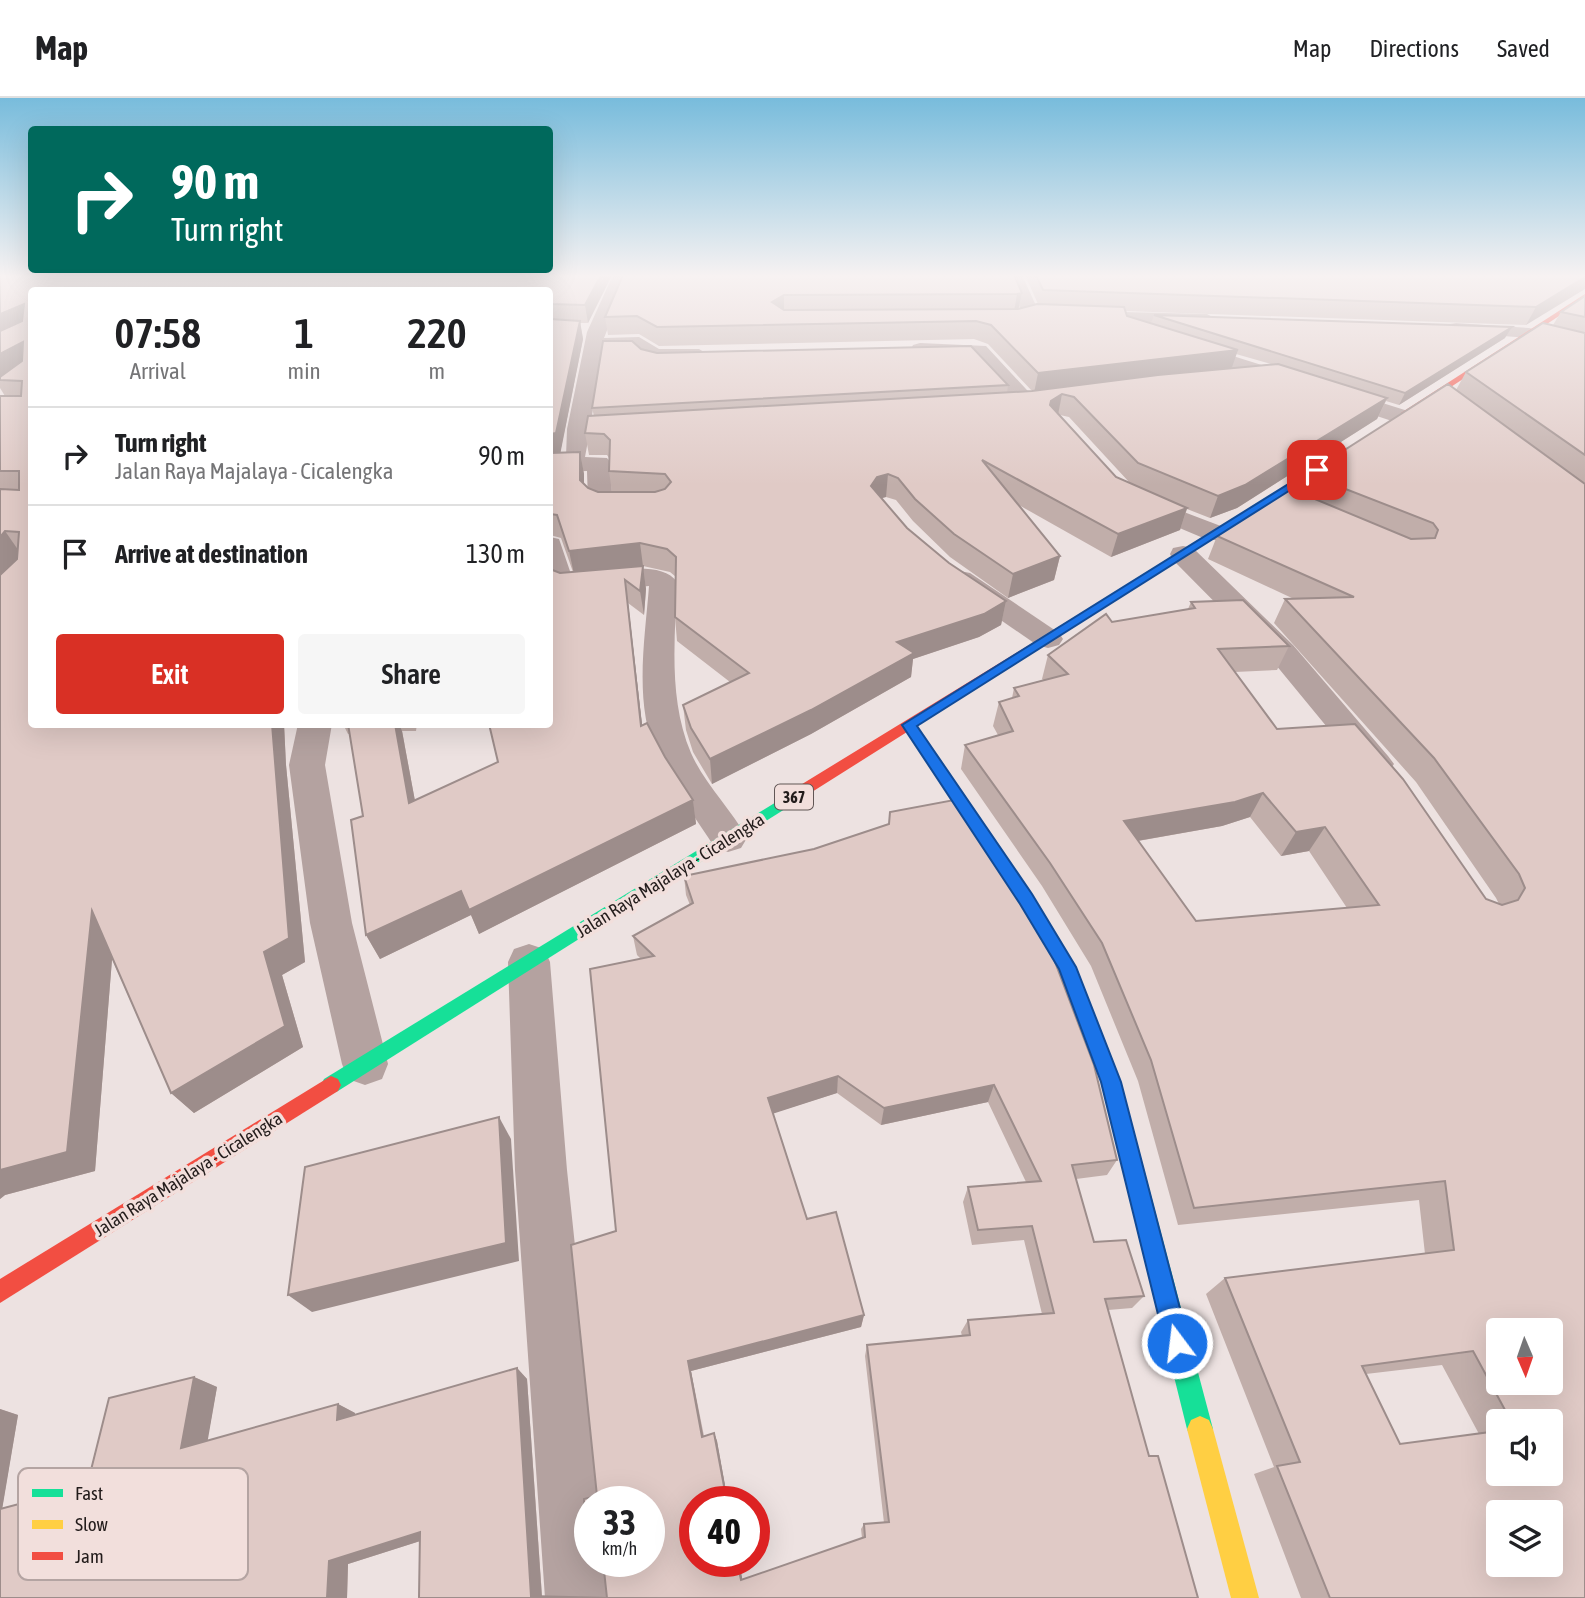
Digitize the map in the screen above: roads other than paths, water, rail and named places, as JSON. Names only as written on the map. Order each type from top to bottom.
[{"type":"main road","name":"Jalan Raya Majalaya - Cicalengka","points":[[0,1292],[1217,534],[1400,416],[1443,396],[1513,345]]},
{"type":"main road","points":[[909,725],[1026,899],[1067,967],[1087,1018],[1111,1082],[1245,1598]]},
{"type":"street","points":[[594,345],[578,429],[561,464],[601,465],[600,503],[658,503]]},
{"type":"street","points":[[641,345],[650,353],[658,355],[724,355]]},
{"type":"street","points":[[1180,345],[1400,416]]},
{"type":"street","points":[[895,350],[979,350],[1028,403]]},
{"type":"street","points":[[1172,365],[1225,360]]},
{"type":"street","points":[[1215,380],[1269,375]]},
{"type":"street","points":[[1007,382],[1032,379]]},
{"type":"street","points":[[1000,405],[1053,399]]},
{"type":"street","points":[[578,429],[660,426]]},
{"type":"street","points":[[1115,486],[1134,500],[1217,534]]},
{"type":"street","points":[[1276,497],[1306,510]]},
{"type":"street","points":[[1183,554],[1282,652],[1392,783]]},
{"type":"street","points":[[553,557],[559,581],[565,586],[648,576],[663,582],[659,657],[661,706],[674,755],[729,838]]},
{"type":"street","points":[[943,566],[1048,639]]},
{"type":"street","points":[[314,728],[307,765],[309,779],[331,923],[365,1065]]},
{"type":"street","points":[[529,962],[541,1170],[579,1598]]}]
